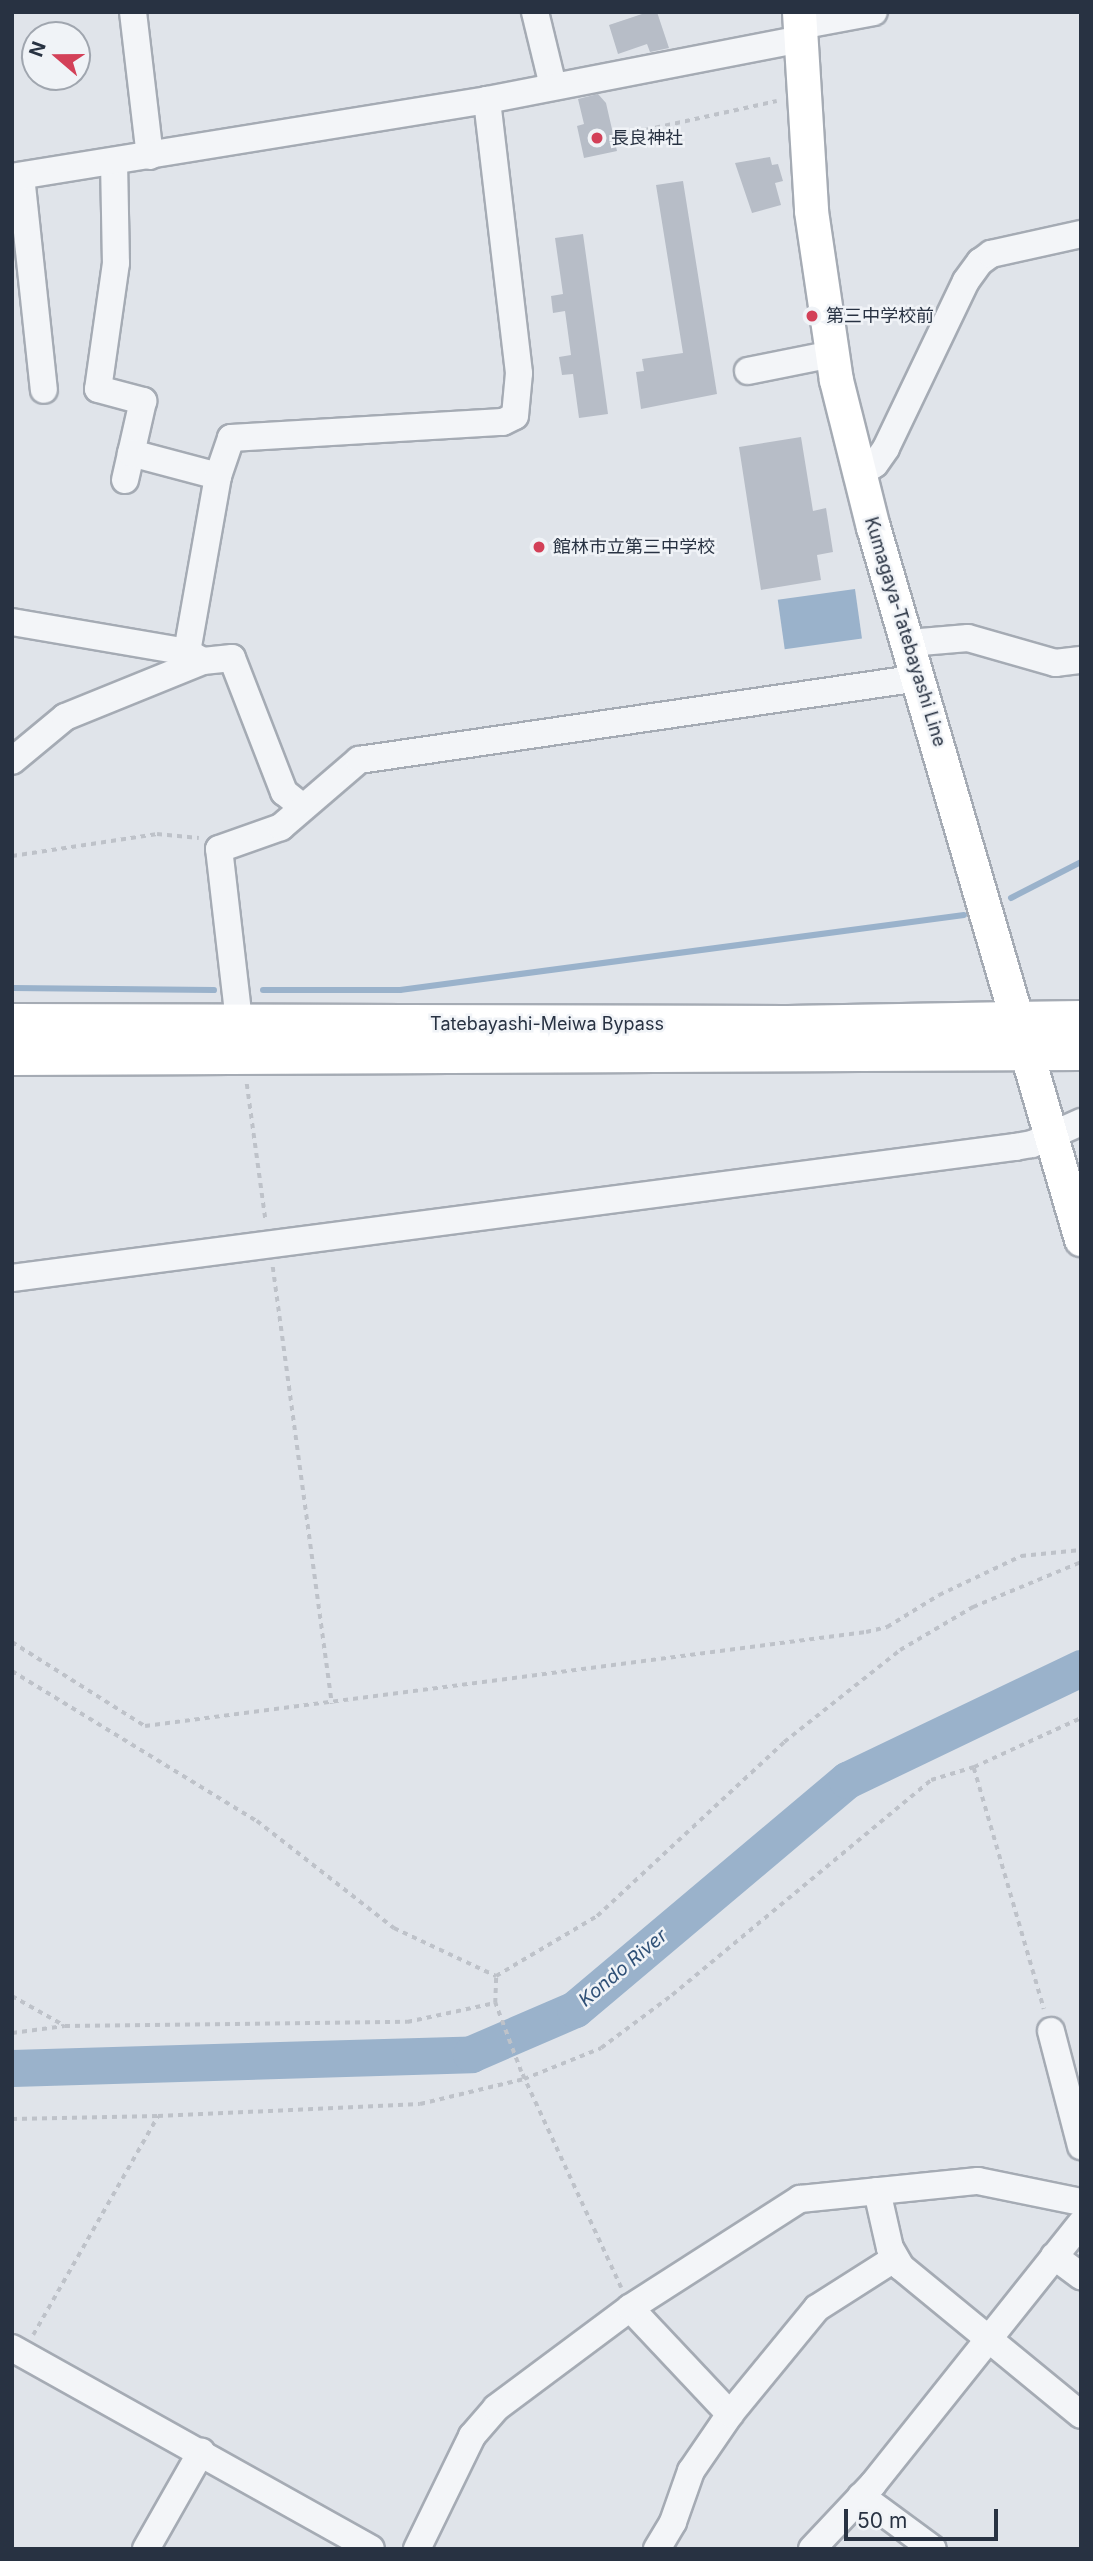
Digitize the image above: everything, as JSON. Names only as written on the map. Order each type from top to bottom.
[{"type":"highway","name":"Tatebayashi-Meiwa Bypass","points":[[1024,1036],[1081,1020]]},
{"type":"highway","name":"Tatebayashi-Meiwa Bypass","points":[[12,1023],[241,1038]]},
{"type":"highway","name":"Tatebayashi-Meiwa Bypass","points":[[12,1056],[241,1038],[788,1025],[1024,1036],[1081,1051]]},
{"type":"main road","name":"Kumagaya-Tatebayashi Line","points":[[799,26],[810,211],[832,354],[859,475],[1024,1036],[1067,1129],[1081,1239]]},
{"type":"street","points":[[133,12],[150,156]]},
{"type":"street","points":[[535,12],[553,86]]},
{"type":"street","points":[[44,390],[17,176],[487,100],[799,26],[874,12]]},
{"type":"street","points":[[195,657],[218,477],[228,443],[239,435],[503,422],[515,416],[519,373],[487,100]]},
{"type":"street","points":[[114,161],[116,263],[98,389],[143,401],[125,480]]},
{"type":"street","points":[[859,475],[875,464],[886,448],[966,281],[980,262],[991,254],[1081,234]]},
{"type":"street","points":[[748,371],[832,354]]},
{"type":"street","points":[[131,453],[218,477]]},
{"type":"street","points":[[12,622],[195,657],[232,658],[284,792],[301,806]]},
{"type":"street","points":[[909,643],[968,638],[1055,663],[1081,660]]},
{"type":"street","points":[[12,761],[65,717],[195,657]]},
{"type":"street","points":[[241,1038],[219,849],[281,827],[301,806],[349,766],[369,757],[919,678]]},
{"type":"street","points":[[12,1278],[1015,1147],[1067,1129]]},
{"type":"street","points":[[1051,2031],[1081,2146]]},
{"type":"street","points":[[417,2549],[472,2436],[496,2408],[630,2308],[800,2199],[978,2181],[1081,2202]]},
{"type":"street","points":[[877,2191],[878,2211],[894,2259],[985,2340],[1081,2415]]},
{"type":"street","points":[[812,2549],[861,2496],[1081,2223]]},
{"type":"street","points":[[1054,2256],[1081,2276]]},
{"type":"street","points":[[657,2549],[673,2522],[691,2471],[730,2414],[817,2308],[894,2259]]},
{"type":"street","points":[[630,2308],[730,2414]]},
{"type":"street","points":[[18,2350],[371,2549]]},
{"type":"street","points":[[146,2549],[201,2452]]},
{"type":"street","points":[[861,2496],[933,2549]]},
{"type":"path","points":[[636,132],[803,96]]},
{"type":"path","points":[[12,856],[157,834],[198,837],[219,849]]},
{"type":"path","points":[[241,1038],[332,1704]]},
{"type":"path","points":[[12,1642],[145,1726],[332,1704],[866,1632],[887,1627],[939,1595],[1021,1556],[1081,1550]]},
{"type":"path","points":[[496,1976],[597,1916],[784,1742],[900,1650],[973,1607],[1081,1562]]},
{"type":"path","points":[[12,1671],[257,1821],[394,1928],[496,1976]]},
{"type":"path","points":[[12,2119],[158,2116],[420,2104],[524,2079],[601,2048],[672,1995],[932,1780],[974,1767],[1081,1718]]},
{"type":"path","points":[[974,1767],[1051,2031]]},
{"type":"path","points":[[496,1976],[495,2003],[521,2072],[630,2308]]},
{"type":"path","points":[[12,1996],[65,2026]]},
{"type":"path","points":[[12,2033],[65,2026],[407,2022],[495,2003]]},
{"type":"path","points":[[18,2350],[158,2116]]},
{"type":"water","points":[[855,589],[862,639],[785,649],[778,600]]},
{"type":"building","points":[[648,12],[657,12],[669,48],[650,52],[647,44],[618,54],[609,25]]},
{"type":"building","name":"長良神社","points":[[598,94],[606,103],[617,151],[584,158],[577,126],[584,124],[578,99]]},
{"type":"building","points":[[770,157],[772,165],[778,164],[783,181],[775,183],[781,205],[752,213],[735,163]]},
{"type":"building","points":[[683,181],[717,394],[641,409],[636,372],[644,371],[642,359],[683,353],[656,185]]},
{"type":"building","points":[[583,234],[608,414],[579,418],[573,374],[562,375],[559,357],[571,355],[565,311],[553,313],[551,296],[563,294],[555,238]]},
{"type":"building","points":[[801,437],[813,511],[826,508],[833,552],[817,555],[821,580],[761,590],[739,447]]},
{"type":"waterway","points":[[1011,898],[1081,862]]},
{"type":"waterway","points":[[263,990],[400,990],[964,915]]},
{"type":"waterway","points":[[12,988],[214,990]]},
{"type":"waterway","name":"Kondo River","points":[[12,2068],[471,2054],[575,2009],[847,1780],[1081,1668]]},
{"type":"place","name":"長良神社","points":[[597,138]]},
{"type":"place","name":"第三中学校前","points":[[812,316]]},
{"type":"place","name":"館林市立第三中学校","points":[[539,547]]}]
